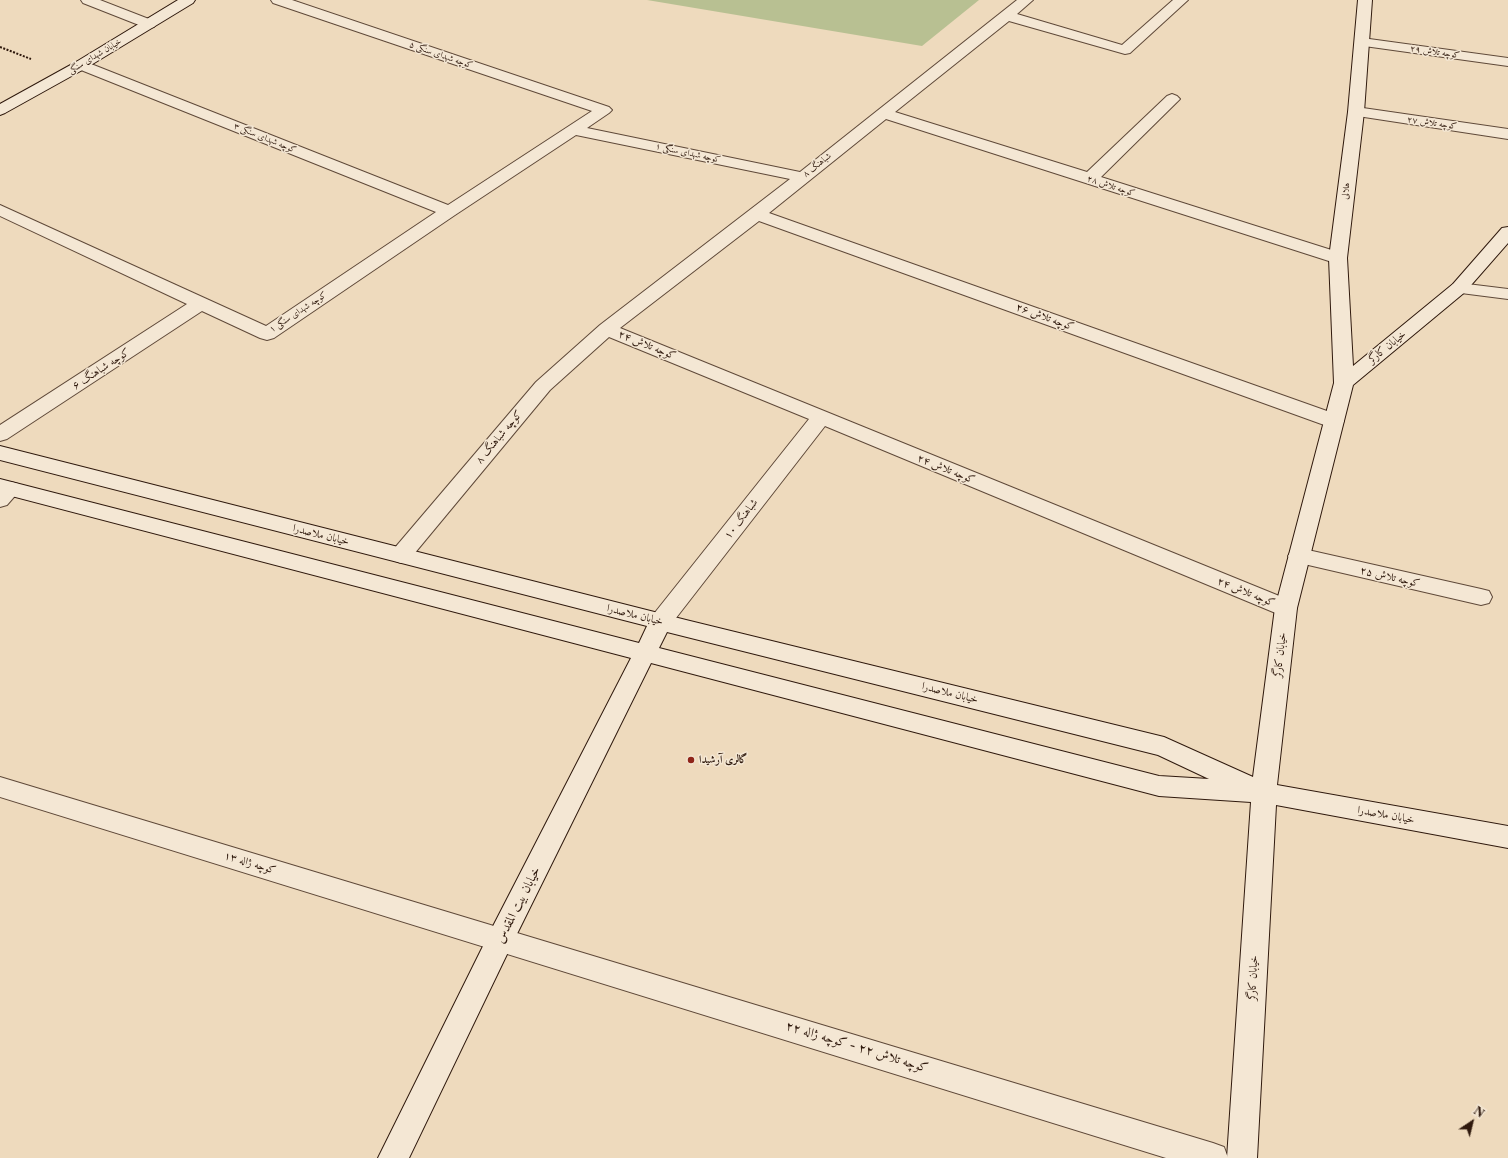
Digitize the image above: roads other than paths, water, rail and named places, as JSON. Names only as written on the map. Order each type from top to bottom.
[{"type":"street","points":[[88,0],[150,24]]},
{"type":"street","name":"خیابان شهدای سنگی","points":[[0,110],[81,65],[188,0]]},
{"type":"street","name":"کوچه شهدای سنگی ۵","points":[[278,0],[604,110]]},
{"type":"street","name":"شباهنگ ۸","points":[[607,329],[757,214],[1008,16],[1026,0]]},
{"type":"street","points":[[1008,16],[1125,50],[1181,0]]},
{"type":"street","name":"هلالی","points":[[1344,383],[1338,258],[1356,112],[1365,0]]},
{"type":"street","name":"کوچه تلاش ۲۹","points":[[1362,42],[1508,62]]},
{"type":"street","name":"کوچه شهدای سنگی ۳","points":[[81,65],[449,211]]},
{"type":"street","points":[[1089,179],[1172,100]]},
{"type":"street","name":"کوچه شهدای سنگی ۱","points":[[0,210],[268,334],[449,211],[604,110]]},
{"type":"street","name":"کوچه تلاش ۲۷","points":[[1356,112],[1508,134]]},
{"type":"street","name":"کوچه تلاش ۲۸","points":[[884,113],[1338,258]]},
{"type":"street","name":"کوچه شهدای سنگی ۱","points":[[574,130],[802,177]]},
{"type":"street","name":"کوچه تلاش ۲۶","points":[[757,214],[1334,421]]},
{"type":"street","name":"خیابان کارگر","points":[[1242,1158],[1264,793],[1286,608],[1344,383],[1459,288],[1508,232]]},
{"type":"street","points":[[1459,288],[1508,294]]},
{"type":"street","name":"کوچه شباهنگ ۶","points":[[0,434],[201,303]]},
{"type":"street","name":"کوچه تلاش ۲۴","points":[[607,329],[1286,608]]},
{"type":"street","name":"کوچه شباهنگ ۸","points":[[401,555],[543,386],[607,329]]},
{"type":"street","name":"شباهنگ ۱۰","points":[[645,652],[661,621],[821,417]]},
{"type":"street","name":"خیابان ملاصدرا","points":[[0,453],[1164,747],[1264,793]]},
{"type":"street","name":"خیابان ملاصدرا","points":[[4,492],[645,652],[1159,786],[1264,793],[1508,838]]},
{"type":"street","name":"کوچه تلاش ۲۵","points":[[1299,556],[1481,597]]},
{"type":"street","name":"خیابان بیت المقدس","points":[[393,1158],[500,940],[645,652]]},
{"type":"street","name":"کوچه ژاله ۱۳","points":[[0,787],[500,940]]},
{"type":"street","name":"کوچه تلاش ۲۲ - کوچه ژاله ۲۲","points":[[500,940],[821,1036],[1213,1158]]},
{"type":"place","name":"گالری آرشیدا","points":[[691,760]]}]
